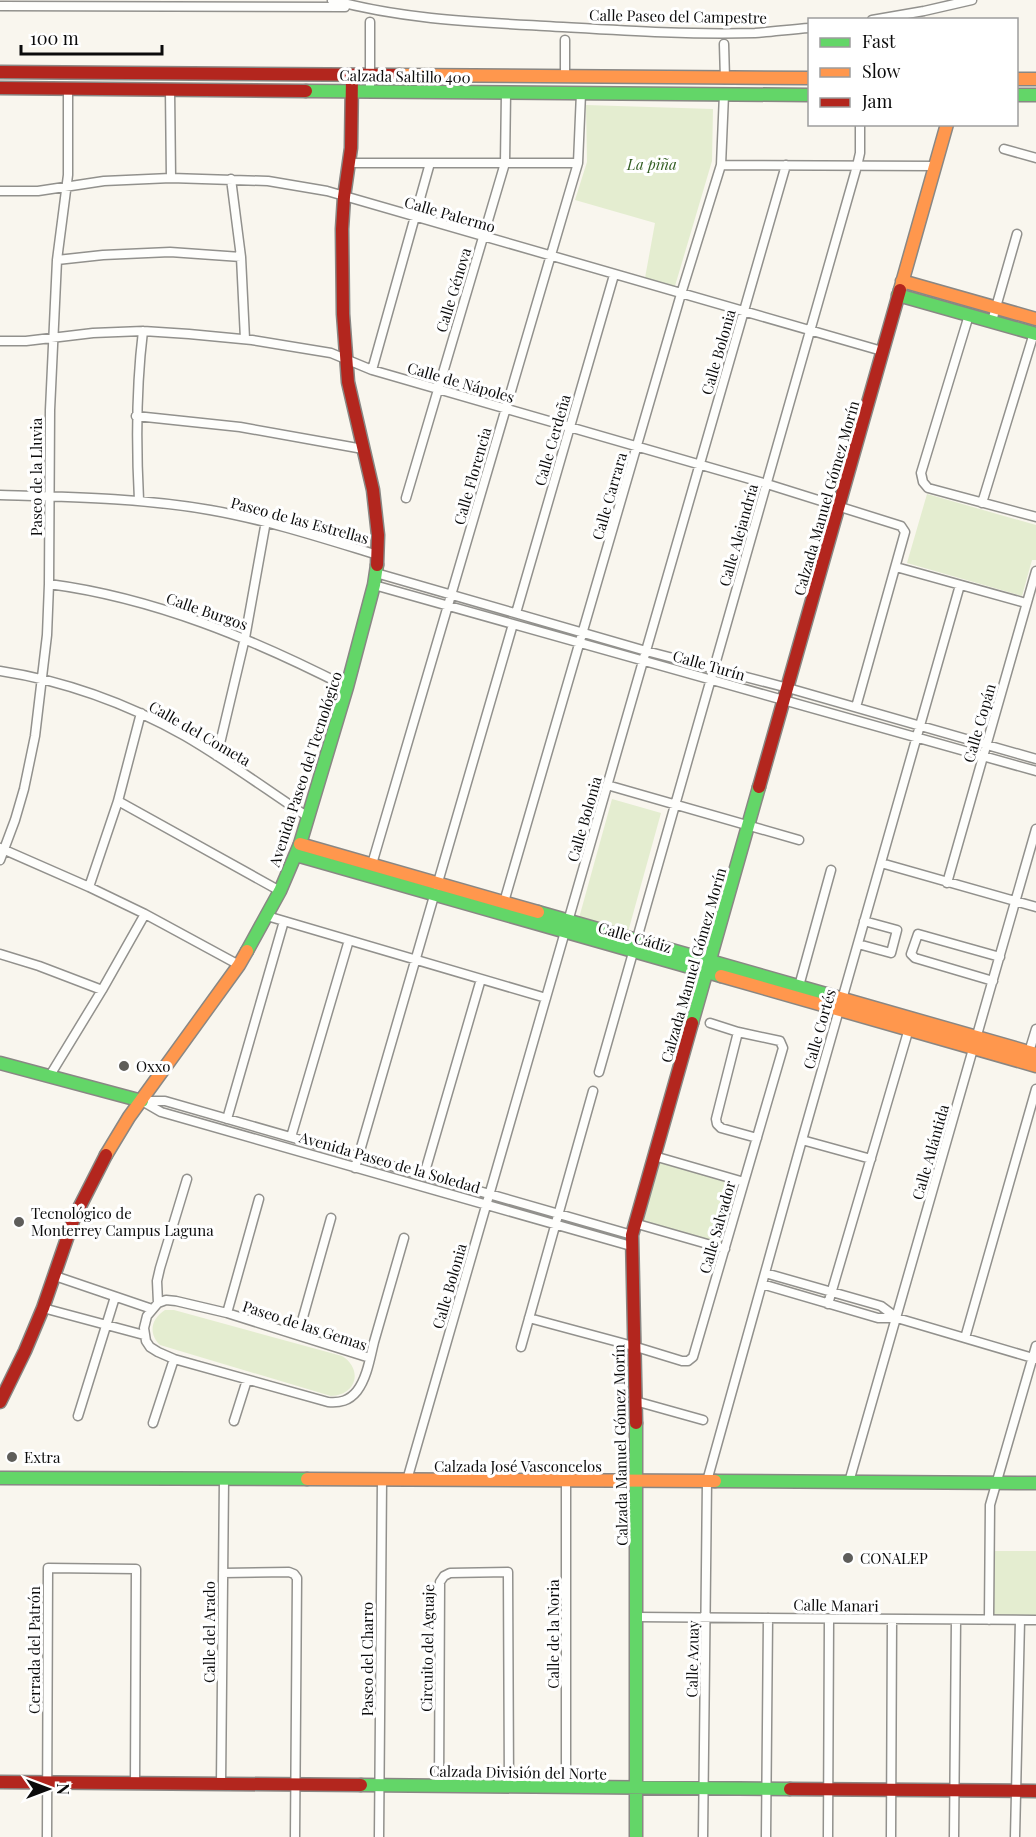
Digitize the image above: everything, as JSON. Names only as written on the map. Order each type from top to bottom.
[{"type":"main road","name":"Calzada Saltillo 400","points":[[0,72],[808,78]]},
{"type":"main road","name":"Avenida Paseo del Tecnológico","points":[[0,1402],[43,1308],[74,1218],[108,1151],[239,965],[280,891],[298,849],[347,687],[375,579],[378,555],[377,514],[351,399],[346,360],[342,270],[344,197],[351,148],[352,75]]},
{"type":"main road","points":[[1018,79],[1036,79]]},
{"type":"main road","name":"Calzada Saltillo 400","points":[[0,88],[808,95]]},
{"type":"main road","points":[[1018,95],[1036,95]]},
{"type":"main road","name":"Calzada Manuel Gómez Morín","points":[[636,1837],[637,1482],[633,1346],[633,1234],[946,126]]},
{"type":"main road","points":[[902,281],[1036,319]]},
{"type":"main road","points":[[898,295],[1035,333]]},
{"type":"main road","name":"Calle Cádiz","points":[[298,849],[372,864],[436,889],[504,902],[567,926]]},
{"type":"main road","name":"Calle Cádiz","points":[[298,849],[975,1043],[1036,1066]]},
{"type":"main road","name":"Calle Cádiz","points":[[708,967],[800,986],[840,1005]]},
{"type":"main road","name":"Calle Cádiz","points":[[975,1043],[1033,1053]]},
{"type":"main road","name":"Avenida Paseo de la Soledad","points":[[0,1063],[142,1101]]},
{"type":"main road","name":"Calzada José Vasconcelos","points":[[0,1478],[1036,1483]]},
{"type":"main road","name":"Calzada División del Norte","points":[[0,1782],[1036,1791]]},
{"type":"street","name":"Calle Paseo del Campestre","points":[[332,0],[357,7],[473,22],[630,31],[758,33],[808,27]]},
{"type":"street","points":[[884,18],[972,0]]},
{"type":"street","points":[[0,6],[288,4],[357,7]]},
{"type":"street","points":[[370,22],[370,91]]},
{"type":"street","points":[[565,40],[565,77]]},
{"type":"street","points":[[724,44],[725,79]]},
{"type":"street","name":"Paseo de la Lluvia","points":[[0,860],[24,789],[35,736],[47,635],[50,410],[57,260],[66,186],[68,89]]},
{"type":"street","points":[[170,90],[171,178]]},
{"type":"street","name":"Calle Génova","points":[[406,498],[505,164],[506,93]]},
{"type":"street","name":"Calle Florencia","points":[[372,864],[578,164],[580,93]]},
{"type":"street","name":"Calle Carrara","points":[[504,902],[681,294],[721,165],[724,94]]},
{"type":"street","name":"Calle Alejandría","points":[[599,1072],[857,166],[860,153],[860,126]]},
{"type":"street","points":[[1004,149],[1036,158]]},
{"type":"street","points":[[349,163],[578,164]]},
{"type":"street","points":[[372,370],[430,163]]},
{"type":"street","points":[[721,165],[935,166]]},
{"type":"street","name":"Calle Bolonia","points":[[407,1480],[786,165]]},
{"type":"street","name":"Calle Palermo","points":[[0,191],[38,191],[104,181],[171,178],[268,181],[327,191],[882,351]]},
{"type":"street","points":[[231,179],[241,257],[245,339]]},
{"type":"street","points":[[992,321],[1017,234]]},
{"type":"street","points":[[57,260],[170,252],[241,257]]},
{"type":"street","name":"Calle Cerdeña","points":[[516,613],[614,274]]},
{"type":"street","points":[[969,315],[921,473],[923,482],[928,488],[1036,517]]},
{"type":"street","points":[[140,500],[136,416],[143,332]]},
{"type":"street","name":"Calle de Nápoles","points":[[0,341],[26,341],[93,333],[143,332],[245,339],[331,352],[372,370],[766,484],[901,526],[905,532],[896,567]]},
{"type":"street","points":[[982,503],[1035,333]]},
{"type":"street","points":[[136,416],[240,427],[363,449]]},
{"type":"street","name":"Paseo de las Estrellas","points":[[0,495],[140,500],[210,510],[266,521],[378,555]]},
{"type":"street","points":[[217,756],[245,638],[266,521]]},
{"type":"street","points":[[856,707],[896,567],[1026,603]]},
{"type":"street","name":"Calle Copán","points":[[947,883],[1036,571]]},
{"type":"street","name":"Calle Turín","points":[[375,579],[451,594],[646,651],[713,668],[915,737],[1036,771]]},
{"type":"street","name":"Calle Turín","points":[[375,579],[448,605],[710,680],[856,707],[1036,759]]},
{"type":"street","name":"Calle Burgos","points":[[49,584],[116,595],[164,610],[245,638],[347,687]]},
{"type":"street","name":"Calle Cortés","points":[[707,1481],[915,737],[960,585]]},
{"type":"street","points":[[355,1167],[513,624]]},
{"type":"street","name":"Calle del Cometa","points":[[0,671],[42,679],[141,713],[217,756],[308,817]]},
{"type":"street","points":[[89,886],[118,801],[141,713]]},
{"type":"street","points":[[607,785],[799,840]]},
{"type":"street","points":[[118,801],[280,891]]},
{"type":"street","name":"Calle Atlántida","points":[[849,1482],[1036,829]]},
{"type":"street","points":[[2,849],[89,886],[239,965]]},
{"type":"street","points":[[880,863],[1036,907]]},
{"type":"street","points":[[800,986],[831,870]]},
{"type":"street","points":[[48,1077],[102,990],[145,914]]},
{"type":"street","points":[[267,916],[546,998]]},
{"type":"street","points":[[227,1119],[284,921]]},
{"type":"street","points":[[858,944],[891,953],[897,930],[864,921]]},
{"type":"street","points":[[993,981],[912,957],[911,954],[918,934],[1000,957]]},
{"type":"street","points":[[291,1137],[349,940]]},
{"type":"street","points":[[0,954],[102,990]]},
{"type":"street","points":[[424,1175],[482,979]]},
{"type":"street","points":[[710,1023],[738,1032],[716,1119],[721,1128],[757,1138]]},
{"type":"street","points":[[828,1304],[910,1024]]},
{"type":"street","points":[[1033,1053],[1036,1029]]},
{"type":"street","name":"Calle Salvador","points":[[633,1346],[682,1361],[688,1361],[693,1357],[783,1048],[780,1041],[738,1032]]},
{"type":"street","points":[[965,1338],[1036,1089]]},
{"type":"street","points":[[521,1347],[593,1091]]},
{"type":"street","name":"Avenida Paseo de la Soledad","points":[[142,1101],[165,1101],[633,1234]]},
{"type":"street","name":"Avenida Paseo de la Soledad","points":[[142,1101],[161,1112],[555,1225],[633,1234]]},
{"type":"street","points":[[802,1140],[871,1159]]},
{"type":"street","points":[[654,1156],[744,1182]]},
{"type":"street","points":[[144,1335],[145,1324],[155,1306],[160,1268],[187,1179]]},
{"type":"street","points":[[227,1313],[259,1199]]},
{"type":"street","points":[[298,1335],[331,1218]]},
{"type":"street","points":[[633,1234],[725,1249]]},
{"type":"street","points":[[370,1358],[404,1238]]},
{"type":"street","points":[[765,1273],[881,1306],[897,1318]]},
{"type":"street","name":"Paseo de las Gemas","points":[[43,1308],[144,1335],[150,1347],[174,1359],[328,1402],[337,1402],[351,1397],[358,1390],[370,1358],[227,1313],[166,1300],[155,1306],[115,1297],[55,1276]]},
{"type":"street","points":[[762,1284],[878,1318],[897,1318],[1034,1359]]},
{"type":"street","points":[[78,1416],[115,1297]]},
{"type":"street","points":[[529,1318],[633,1346]]},
{"type":"street","points":[[989,1620],[990,1505],[1036,1346]]},
{"type":"street","points":[[153,1423],[174,1359]]},
{"type":"street","points":[[234,1421],[247,1380]]},
{"type":"street","points":[[635,1401],[703,1420]]},
{"type":"street","name":"Calle del Arado","points":[[221,1784],[224,1479]]},
{"type":"street","name":"Paseo del Charro","points":[[379,1837],[382,1480]]},
{"type":"street","name":"Calle Azuay","points":[[704,1837],[707,1481]]},
{"type":"street","name":"Calle de la Noria","points":[[566,1482],[566,1787]]},
{"type":"street","name":"Cerrada del Patrón","points":[[47,1783],[48,1568],[136,1569],[135,1784]]},
{"type":"street","points":[[223,1573],[289,1572],[297,1578],[295,1837]]},
{"type":"street","name":"Circuito del Aguaje","points":[[439,1786],[440,1582],[450,1573],[508,1572],[509,1787]]},
{"type":"street","name":"Calle Manari","points":[[636,1617],[1036,1620]]},
{"type":"street","points":[[766,1837],[768,1618]]},
{"type":"street","points":[[828,1837],[829,1618]]},
{"type":"street","points":[[891,1837],[892,1619]]},
{"type":"street","points":[[954,1837],[956,1620]]},
{"type":"street","points":[[1014,1837],[1020,1620]]},
{"type":"street","points":[[47,1783],[47,1837]]},
{"type":"green space","name":"La piña","points":[[586,105],[713,109],[712,161],[675,286],[645,278],[655,223],[575,200],[587,162]]},
{"type":"green space","points":[[927,494],[1036,525],[1036,560],[1032,560],[1022,596],[907,563]]},
{"type":"green space","points":[[612,799],[661,813],[628,932],[579,918]]},
{"type":"green space","points":[[655,1159],[741,1184],[723,1247],[638,1222]]},
{"type":"green space","points":[[165,1310],[174,1310],[342,1356],[353,1368],[354,1380],[347,1391],[331,1396],[160,1345],[154,1336],[153,1326]]},
{"type":"green space","points":[[991,1551],[1036,1551],[1036,1617],[992,1616]]},
{"type":"traffic: fast","points":[[306,91],[808,95]]},
{"type":"traffic: fast","points":[[1018,95],[1036,95]]},
{"type":"traffic: fast","points":[[898,295],[1036,334]]},
{"type":"traffic: fast","points":[[247,951],[280,891],[300,844],[347,687],[374,585],[377,565]]},
{"type":"traffic: fast","points":[[692,1023],[759,787]]},
{"type":"traffic: fast","points":[[296,855],[721,976]]},
{"type":"traffic: fast","points":[[538,912],[833,996]]},
{"type":"traffic: fast","points":[[0,1063],[142,1101]]},
{"type":"traffic: fast","points":[[636,1423],[636,1837]]},
{"type":"traffic: fast","points":[[0,1478],[307,1479]]},
{"type":"traffic: fast","points":[[715,1481],[1036,1483]]},
{"type":"traffic: fast","points":[[361,1785],[790,1789]]},
{"type":"traffic: slow","points":[[399,75],[808,78]]},
{"type":"traffic: slow","points":[[1018,79],[1036,79]]},
{"type":"traffic: slow","points":[[900,290],[946,126]]},
{"type":"traffic: slow","points":[[902,281],[1036,319]]},
{"type":"traffic: slow","points":[[300,844],[538,912]]},
{"type":"traffic: slow","points":[[106,1155],[129,1117],[247,951]]},
{"type":"traffic: slow","points":[[721,976],[1036,1066]]},
{"type":"traffic: slow","points":[[833,996],[1036,1054]]},
{"type":"traffic: slow","points":[[307,1479],[715,1481]]},
{"type":"traffic: jam","points":[[0,72],[399,75]]},
{"type":"traffic: jam","points":[[352,75],[351,148],[342,229],[343,314],[348,382],[373,490],[378,535],[377,565]]},
{"type":"traffic: jam","points":[[0,88],[306,91]]},
{"type":"traffic: jam","points":[[759,787],[900,290]]},
{"type":"traffic: jam","points":[[636,1423],[632,1235],[692,1023]]},
{"type":"traffic: jam","points":[[0,1402],[43,1308],[74,1218],[106,1155]]},
{"type":"traffic: jam","points":[[0,1782],[361,1785]]},
{"type":"traffic: jam","points":[[790,1789],[1036,1791]]},
{"type":"place","name":"Oxxo","points":[[124,1066]]},
{"type":"place","name":"Tecnológico de Monterrey Campus Laguna","points":[[19,1222]]},
{"type":"place","name":"Extra","points":[[12,1457]]},
{"type":"place","name":"CONALEP","points":[[848,1558]]}]
